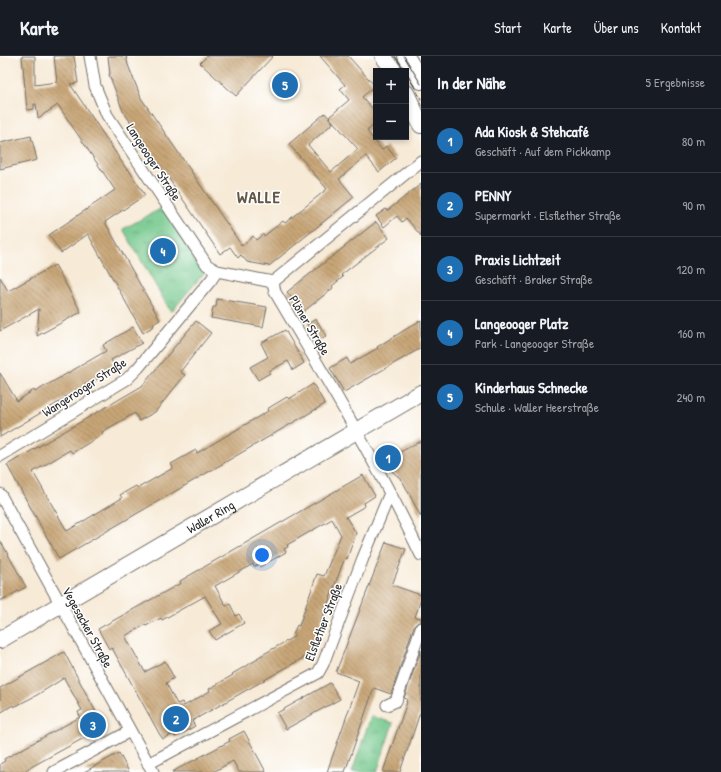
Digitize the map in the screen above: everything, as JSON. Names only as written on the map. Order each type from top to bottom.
[{"type":"main road","points":[[383,56],[392,68]]},
{"type":"main road","points":[[406,56],[421,81]]},
{"type":"main road","points":[[409,99],[421,125]]},
{"type":"main road","name":"Waller Ring","points":[[0,640],[355,430],[421,393]]},
{"type":"street","name":"Langeooger Straße","points":[[90,56],[95,86],[107,115],[207,265],[217,271]]},
{"type":"street","points":[[217,271],[273,282],[421,161]]},
{"type":"street","name":"Wangerooger Straße","points":[[0,456],[127,379],[138,368],[217,271]]},
{"type":"street","name":"Plöner Straße","points":[[273,282],[274,292],[355,430],[390,493],[421,555]]},
{"type":"street","name":"Elsflether Straße","points":[[150,768],[318,673],[323,664],[363,558],[390,493]]},
{"type":"street","name":"Vegesacker Straße","points":[[0,494],[4,512],[60,605],[150,768]]},
{"type":"street","points":[[387,705],[396,701],[421,628]]},
{"type":"street","points":[[54,772],[130,731]]},
{"type":"green space","points":[[162,208],[205,272],[171,312],[123,229]]},
{"type":"green space","points":[[371,716],[393,723],[377,772],[352,772]]},
{"type":"building","points":[[22,56],[35,56],[35,85],[57,82],[54,56],[74,56],[78,83],[70,84],[145,195],[105,222],[160,320],[143,333],[88,234],[61,253],[49,235],[115,190],[58,105],[38,118],[36,104],[34,104],[34,109],[27,110]]},
{"type":"building","points":[[108,56],[126,56],[141,98],[242,246],[253,236],[256,240],[263,234],[264,236],[283,221],[285,223],[327,189],[289,144],[325,113],[333,123],[308,145],[331,172],[358,149],[329,117],[349,100],[340,89],[345,85],[320,56],[348,56],[373,84],[373,88],[362,97],[373,109],[373,126],[367,131],[382,150],[386,146],[396,158],[379,172],[366,156],[339,179],[354,197],[269,266],[247,262],[241,255],[238,258],[230,247],[220,254],[123,111],[110,74]]},
{"type":"building","points":[[207,56],[273,56],[236,96],[200,63]]},
{"type":"building","points":[[31,136],[37,160],[0,169],[0,143]]},
{"type":"building","points":[[421,184],[421,236],[406,218],[402,222],[397,216],[384,227],[376,216],[386,209],[387,211]]},
{"type":"building","points":[[376,222],[389,238],[341,275],[343,277],[332,286],[333,288],[303,312],[287,292]]},
{"type":"building","points":[[55,265],[81,312],[37,336],[39,309],[0,331],[0,277],[8,291]]},
{"type":"building","points":[[217,299],[267,307],[263,327],[211,318],[213,307],[216,307]]},
{"type":"building","points":[[316,319],[326,336],[317,341],[307,324]]},
{"type":"building","points":[[421,320],[421,348],[344,392],[330,368],[347,358],[350,364]]},
{"type":"building","points":[[196,321],[211,333],[180,372],[185,375],[155,412],[139,421],[135,413],[102,432],[103,434],[72,453],[70,450],[33,472],[67,531],[122,498],[120,495],[136,486],[138,488],[173,468],[171,464],[196,450],[197,453],[268,411],[267,409],[287,397],[289,399],[313,384],[325,404],[59,559],[7,465],[142,386]]},
{"type":"building","points":[[133,327],[142,343],[111,360],[116,368],[0,437],[0,373],[17,401],[34,390],[35,392],[106,351],[103,345]]},
{"type":"building","points":[[285,330],[304,363],[293,370],[288,361],[269,371],[270,373],[258,380],[250,367],[268,357],[261,343]]},
{"type":"building","points":[[421,441],[421,517],[402,480],[385,465],[387,462],[385,460]]},
{"type":"building","points":[[363,475],[375,496],[364,503],[365,506],[346,517],[356,533],[347,559],[345,558],[341,568],[313,645],[312,653],[192,721],[195,726],[190,729],[175,737],[173,734],[163,739],[112,648],[109,649],[98,629],[181,583],[180,581]],"holes":[[[332,519],[341,535],[324,576],[317,574],[299,626],[297,625],[293,635],[295,636],[257,658],[258,659],[209,689],[210,691],[184,706],[182,702],[177,704],[166,683],[174,678],[165,661],[145,672],[125,636],[161,618],[162,620],[205,596],[222,624],[209,631],[215,640],[244,623],[239,614],[236,616],[230,604],[226,606],[215,586],[253,564],[254,567],[258,565],[260,567],[286,552],[284,549],[288,547],[287,545]]]},
{"type":"building","points":[[0,540],[26,587],[0,601]]},
{"type":"building","points":[[386,542],[406,549],[392,585],[421,595],[415,617],[421,618],[421,621],[414,626],[391,694],[374,688],[345,772],[327,772],[359,681],[336,672]]},
{"type":"building","points":[[421,650],[421,710],[400,772],[383,772],[407,702],[407,699],[404,698]]},
{"type":"building","points":[[64,652],[104,727],[22,772],[0,772],[0,764],[5,761],[4,759],[80,717],[78,712],[82,710],[64,678],[37,695],[14,707],[13,705],[0,713],[0,688]]},
{"type":"building","points":[[330,683],[340,699],[286,729],[277,713]]},
{"type":"building","points":[[244,731],[266,772],[239,772],[233,761],[213,772],[172,772],[230,741],[229,739]]},
{"type":"building","points":[[119,753],[129,772],[84,772],[108,759]]},
{"type":"tram line","points":[[395,56],[403,68]]},
{"type":"tram line","points":[[404,56],[421,84]]},
{"type":"tram line","points":[[409,77],[421,99]]},
{"type":"place","name":"Kinderhaus Schnecke","points":[[285,85]]},
{"type":"place","name":"Langeooger Platz","points":[[163,251]]},
{"type":"place","name":"Ada Kiosk & Stehcafé","points":[[388,458]]},
{"type":"place","name":"PENNY","points":[[176,719]]},
{"type":"place","name":"Praxis Lichtzeit","points":[[93,725]]},
{"type":"district","name":"WALLE","points":[[259,196]]}]
